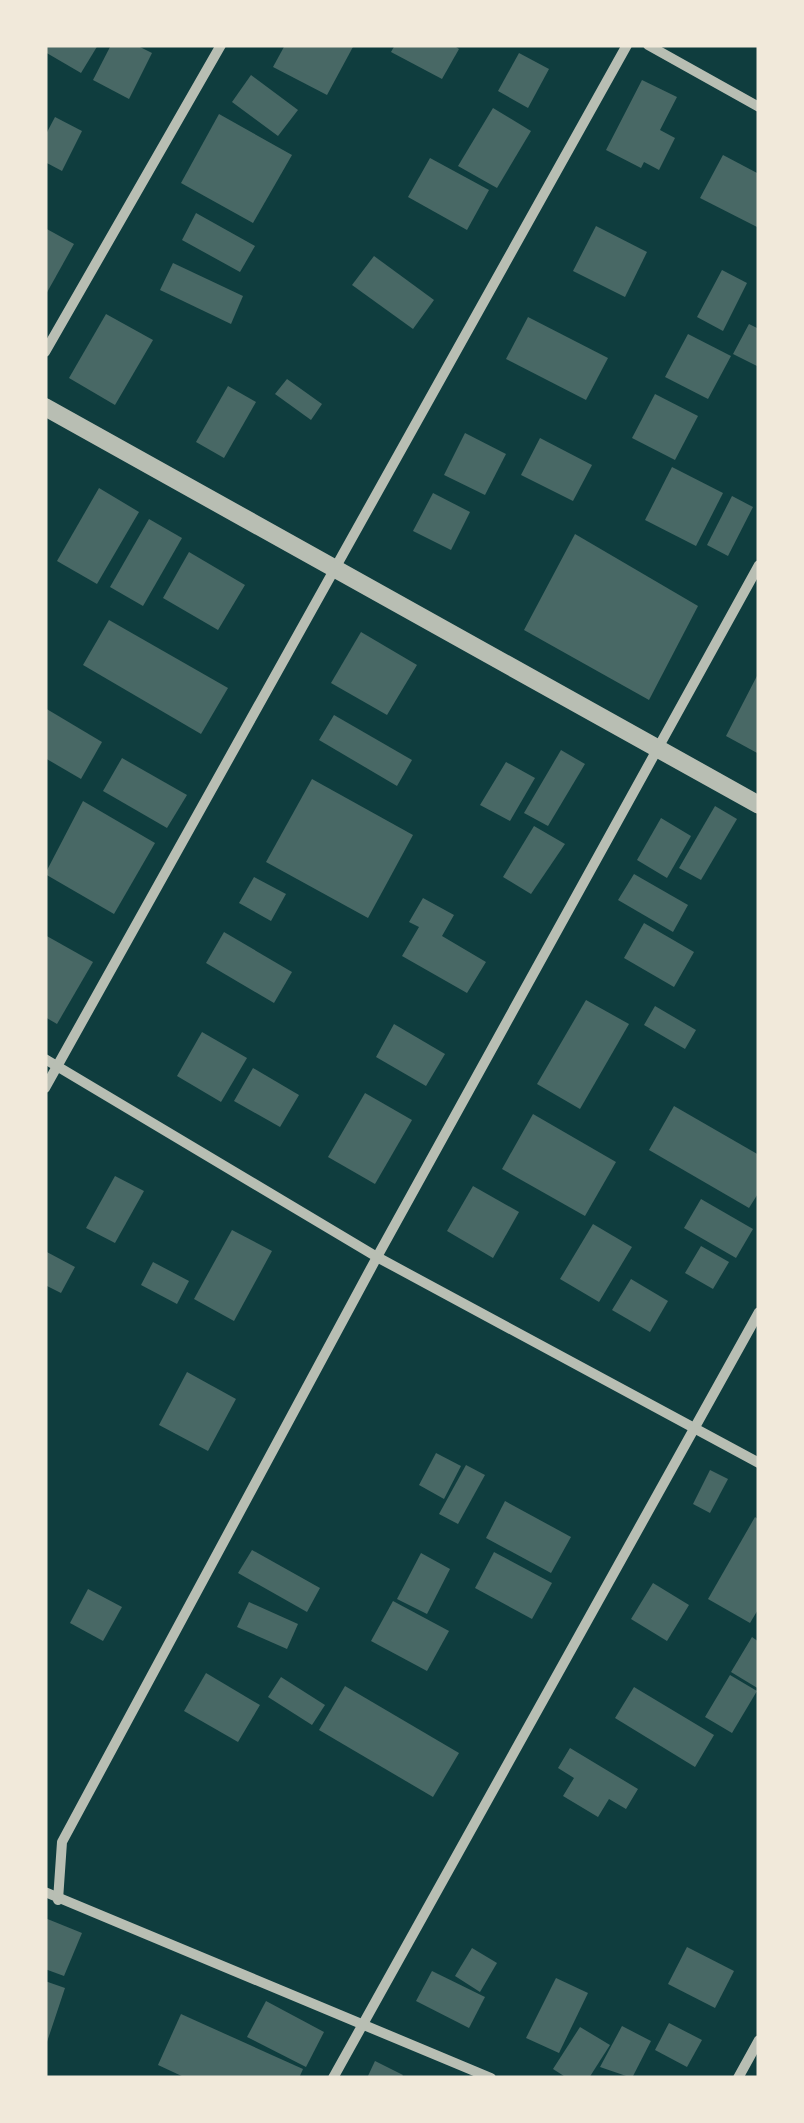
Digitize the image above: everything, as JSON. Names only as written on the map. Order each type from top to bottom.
[{"type":"street","points":[[45,352],[221,45]]},
{"type":"street","points":[[45,1088],[628,45]]},
{"type":"street","points":[[648,45],[759,107]]},
{"type":"street","points":[[45,407],[759,805]]},
{"type":"street","points":[[58,1900],[62,1842],[377,1257],[759,565]]},
{"type":"street","points":[[45,1060],[377,1257],[759,1462]]},
{"type":"street","points":[[332,2078],[698,1430],[759,1312]]},
{"type":"street","points":[[45,1892],[491,2078]]},
{"type":"street","points":[[738,2078],[759,2040]]},
{"type":"building","points":[[45,45],[98,45],[81,73],[45,52]]},
{"type":"building","points":[[111,45],[136,45],[152,53],[129,99],[93,80]]},
{"type":"building","points":[[285,45],[354,45],[327,95],[273,67]]},
{"type":"building","points":[[395,45],[453,45],[459,49],[442,79],[391,52]]},
{"type":"building","points":[[519,53],[549,69],[528,108],[498,91]]},
{"type":"building","points":[[251,75],[298,110],[278,136],[232,102]]},
{"type":"building","points":[[642,80],[677,97],[660,130],[675,138],[659,170],[644,162],[641,168],[606,150]]},
{"type":"building","points":[[493,108],[531,131],[497,188],[458,166]]},
{"type":"building","points":[[219,114],[292,155],[253,223],[181,183]]},
{"type":"building","points":[[55,117],[82,131],[62,171],[45,162],[45,136]]},
{"type":"building","points":[[723,155],[759,174],[759,228],[700,198]]},
{"type":"building","points":[[430,158],[489,190],[467,230],[408,197]]},
{"type":"building","points":[[196,213],[255,246],[240,272],[182,240]]},
{"type":"building","points":[[596,226],[647,252],[625,297],[573,271]]},
{"type":"building","points":[[45,228],[74,244],[45,296]]},
{"type":"building","points":[[374,256],[434,300],[413,329],[352,285]]},
{"type":"building","points":[[173,263],[243,296],[231,324],[160,290]]},
{"type":"building","points":[[722,270],[747,283],[723,331],[697,317]]},
{"type":"building","points":[[106,314],[153,340],[115,405],[69,378]]},
{"type":"building","points":[[528,317],[608,358],[586,400],[506,359]]},
{"type":"building","points":[[749,324],[759,329],[759,367],[733,354]]},
{"type":"building","points":[[688,334],[731,356],[708,399],[665,377]]},
{"type":"building","points":[[287,379],[322,404],[311,420],[275,394]]},
{"type":"building","points":[[228,386],[256,402],[224,458],[196,442]]},
{"type":"building","points":[[655,394],[698,416],[675,460],[632,438]]},
{"type":"building","points":[[465,433],[506,454],[485,495],[444,475]]},
{"type":"building","points":[[540,438],[592,465],[573,501],[521,475]]},
{"type":"building","points":[[672,467],[723,493],[696,546],[645,520]]},
{"type":"building","points":[[99,488],[139,512],[97,584],[57,561]]},
{"type":"building","points":[[433,493],[470,512],[451,550],[413,531]]},
{"type":"building","points":[[732,496],[753,507],[728,556],[707,545]]},
{"type":"building","points":[[149,519],[182,538],[143,606],[110,587]]},
{"type":"building","points":[[575,534],[698,606],[649,700],[524,630]]},
{"type":"building","points":[[189,552],[245,585],[218,630],[163,598]]},
{"type":"building","points":[[109,620],[228,688],[201,734],[83,665]]},
{"type":"building","points":[[361,632],[417,665],[387,715],[331,683]]},
{"type":"building","points":[[759,672],[759,754],[726,736]]},
{"type":"building","points":[[45,708],[102,742],[81,779],[45,758]]},
{"type":"building","points":[[334,715],[412,760],[397,786],[319,740]]},
{"type":"building","points":[[561,750],[585,764],[548,826],[524,813]]},
{"type":"building","points":[[122,758],[187,795],[167,828],[103,791]]},
{"type":"building","points":[[506,762],[535,778],[510,821],[480,805]]},
{"type":"building","points":[[312,779],[413,835],[368,918],[266,862]]},
{"type":"building","points":[[83,801],[155,843],[114,914],[45,874]]},
{"type":"building","points":[[715,806],[737,819],[701,880],[679,868]]},
{"type":"building","points":[[661,818],[691,836],[667,878],[637,860]]},
{"type":"building","points":[[534,826],[565,844],[531,894],[503,877]]},
{"type":"building","points":[[634,874],[688,905],[673,932],[618,900]]},
{"type":"building","points":[[254,877],[286,894],[271,921],[239,903]]},
{"type":"building","points":[[423,898],[454,915],[442,936],[486,962],[467,993],[402,956],[419,927],[409,922]]},
{"type":"building","points":[[644,923],[694,952],[674,987],[624,958]]},
{"type":"building","points":[[224,932],[292,972],[274,1003],[206,963]]},
{"type":"building","points":[[45,935],[93,962],[57,1024],[45,1017]]},
{"type":"building","points":[[586,1000],[629,1024],[580,1109],[537,1084]]},
{"type":"building","points":[[655,1006],[696,1030],[685,1049],[644,1025]]},
{"type":"building","points":[[394,1024],[445,1054],[426,1086],[376,1057]]},
{"type":"building","points":[[202,1032],[247,1058],[221,1102],[177,1076]]},
{"type":"building","points":[[253,1068],[299,1095],[280,1127],[234,1101]]},
{"type":"building","points":[[365,1093],[412,1120],[375,1184],[328,1157]]},
{"type":"building","points":[[674,1106],[759,1155],[759,1192],[749,1208],[649,1150]]},
{"type":"building","points":[[533,1114],[616,1162],[585,1216],[502,1169]]},
{"type":"building","points":[[115,1176],[144,1191],[115,1243],[86,1228]]},
{"type":"building","points":[[473,1186],[519,1212],[493,1258],[447,1231]]},
{"type":"building","points":[[701,1199],[753,1229],[736,1258],[684,1228]]},
{"type":"building","points":[[593,1224],[632,1247],[599,1302],[560,1279]]},
{"type":"building","points":[[232,1230],[272,1251],[234,1321],[194,1299]]},
{"type":"building","points":[[701,1246],[729,1262],[713,1289],[685,1273]]},
{"type":"building","points":[[45,1251],[75,1267],[61,1293],[45,1285]]},
{"type":"building","points":[[153,1262],[189,1281],[177,1304],[141,1285]]},
{"type":"building","points":[[631,1279],[668,1301],[650,1332],[612,1310]]},
{"type":"building","points":[[187,1372],[236,1399],[208,1451],[159,1425]]},
{"type":"building","points":[[436,1453],[461,1466],[444,1499],[419,1485]]},
{"type":"building","points":[[466,1465],[485,1475],[458,1524],[439,1514]]},
{"type":"building","points":[[710,1470],[728,1479],[710,1513],[693,1504]]},
{"type":"building","points":[[505,1501],[571,1537],[551,1573],[486,1538]]},
{"type":"building","points":[[755,1517],[759,1520],[759,1608],[750,1623],[708,1599]]},
{"type":"building","points":[[252,1550],[320,1588],[307,1612],[238,1573]]},
{"type":"building","points":[[494,1552],[552,1583],[532,1619],[475,1588]]},
{"type":"building","points":[[421,1553],[450,1569],[427,1614],[397,1599]]},
{"type":"building","points":[[653,1583],[689,1605],[667,1641],[631,1619]]},
{"type":"building","points":[[88,1589],[122,1607],[103,1641],[70,1623]]},
{"type":"building","points":[[393,1601],[449,1631],[427,1671],[371,1641]]},
{"type":"building","points":[[249,1602],[298,1624],[287,1649],[237,1627]]},
{"type":"building","points":[[752,1637],[759,1642],[759,1689],[731,1672]]},
{"type":"building","points":[[206,1673],[260,1705],[238,1742],[184,1711]]},
{"type":"building","points":[[730,1675],[757,1691],[732,1733],[705,1717]]},
{"type":"building","points":[[281,1677],[325,1705],[312,1725],[268,1697]]},
{"type":"building","points":[[345,1686],[459,1753],[433,1797],[319,1730]]},
{"type":"building","points":[[634,1687],[714,1735],[695,1767],[615,1718]]},
{"type":"building","points":[[570,1748],[638,1789],[626,1809],[609,1799],[598,1817],[563,1796],[574,1778],[558,1768]]},
{"type":"building","points":[[45,1918],[82,1933],[64,1976],[45,1969]]},
{"type":"building","points":[[687,1947],[734,1971],[715,2008],[668,1984]]},
{"type":"building","points":[[472,1948],[497,1963],[480,1992],[455,1976]]},
{"type":"building","points":[[432,1971],[485,1997],[469,2028],[416,2001]]},
{"type":"building","points":[[556,1978],[588,1993],[559,2053],[526,2038]]},
{"type":"building","points":[[45,1981],[65,1988],[46,2045],[45,2045]]},
{"type":"building","points":[[266,2001],[324,2032],[306,2067],[247,2037]]},
{"type":"building","points":[[181,2014],[303,2069],[299,2078],[186,2078],[158,2065]]},
{"type":"building","points":[[669,2023],[702,2040],[687,2067],[655,2050]]},
{"type":"building","points":[[622,2026],[651,2041],[632,2078],[600,2067]]},
{"type":"building","points":[[580,2027],[610,2045],[589,2078],[567,2078],[553,2069]]},
{"type":"building","points":[[375,2061],[403,2075],[367,2078]]}]
